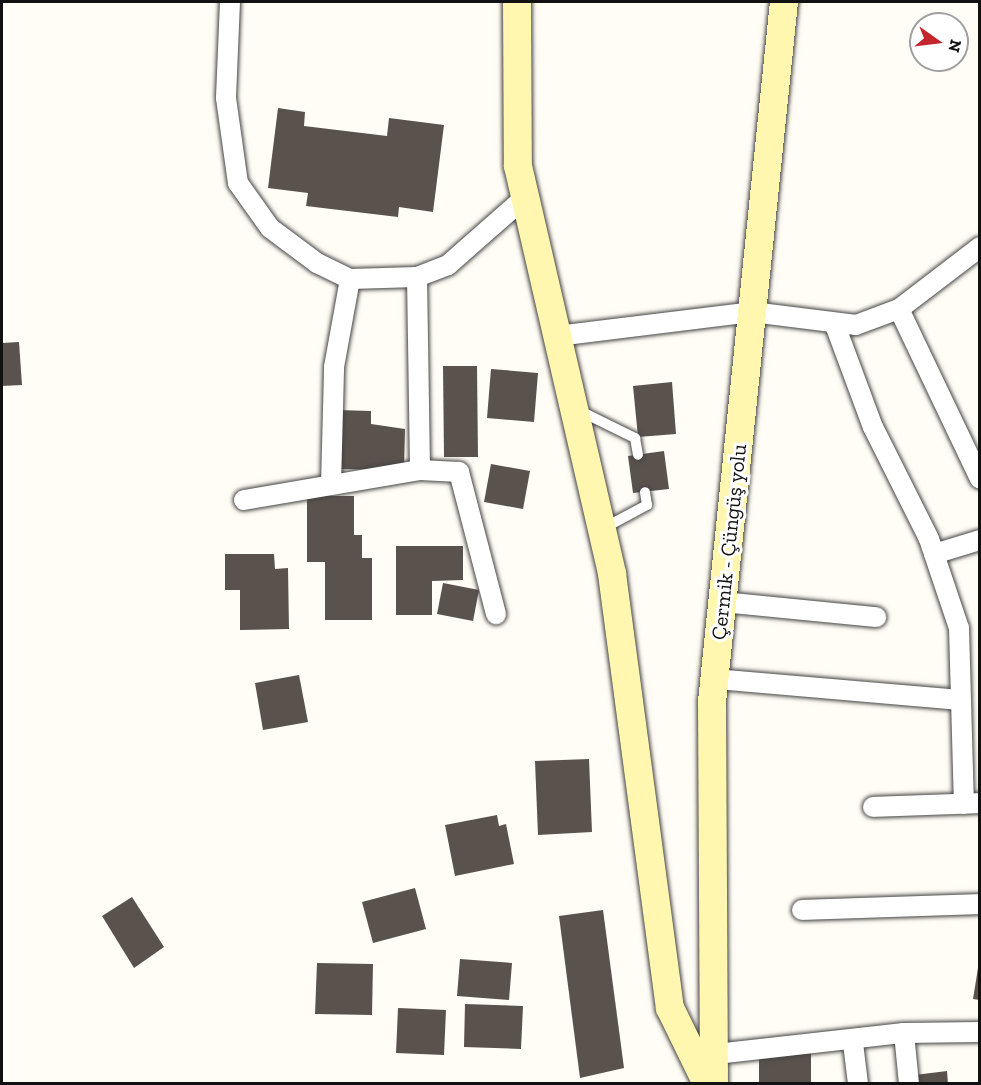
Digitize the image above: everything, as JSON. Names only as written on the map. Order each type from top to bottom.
[{"type":"main road","points":[[517,2],[518,166],[602,530],[670,1008],[707,1083]]},
{"type":"main road","name":"Çermik - Çüngüş yolu","points":[[714,1083],[716,1054],[715,679],[784,2]]},
{"type":"street","points":[[230,2],[226,98],[238,183],[270,228],[350,279],[417,277],[448,265],[525,197]]},
{"type":"street","points":[[557,336],[752,312],[835,325],[856,325],[899,309],[980,247]]},
{"type":"street","points":[[417,277],[420,470]]},
{"type":"street","points":[[331,485],[333,378],[350,279]]},
{"type":"street","points":[[899,309],[980,479]]},
{"type":"street","points":[[835,325],[873,427],[934,554],[959,628],[959,700],[972,804],[873,807]]},
{"type":"street","points":[[244,500],[420,470],[459,472],[496,614]]},
{"type":"street","points":[[934,554],[980,540]]},
{"type":"street","points":[[722,602],[876,617]]},
{"type":"street","points":[[715,679],[959,700]]},
{"type":"street","points":[[802,910],[980,904]]},
{"type":"street","points":[[716,1054],[853,1043],[904,1033],[980,1032]]},
{"type":"street","points":[[904,1033],[909,1083]]},
{"type":"street","points":[[853,1043],[858,1083]]},
{"type":"lane","points":[[574,408],[635,438],[638,454]]},
{"type":"lane","points":[[602,530],[647,505],[645,492]]},
{"type":"building","points":[[278,108],[305,112],[304,126],[387,136],[389,118],[444,125],[433,212],[399,207],[398,217],[306,206],[308,193],[268,188]]},
{"type":"building","points":[[19,342],[22,385],[2,386],[2,343]]},
{"type":"building","points":[[443,366],[477,366],[478,457],[444,457]]},
{"type":"building","points":[[491,369],[538,373],[534,422],[487,418]]},
{"type":"building","points":[[672,382],[676,434],[638,437],[633,386]]},
{"type":"building","points":[[337,410],[371,411],[371,424],[405,429],[404,470],[336,469]]},
{"type":"building","points":[[664,451],[669,489],[633,493],[628,456]]},
{"type":"building","points":[[491,464],[530,471],[523,509],[484,502]]},
{"type":"building","points":[[307,496],[354,496],[354,535],[362,535],[362,558],[372,558],[372,620],[325,620],[325,562],[307,562]]},
{"type":"building","points":[[396,546],[463,546],[463,580],[432,581],[432,615],[396,615]]},
{"type":"building","points":[[225,554],[274,554],[275,569],[288,568],[289,629],[240,630],[240,590],[225,590]]},
{"type":"building","points":[[443,583],[479,590],[473,621],[437,614]]},
{"type":"building","points":[[299,675],[308,722],[263,730],[255,683]]},
{"type":"building","points":[[589,759],[592,832],[538,835],[535,761]]},
{"type":"building","points":[[497,815],[499,826],[506,824],[514,864],[455,876],[445,825]]},
{"type":"building","points":[[415,888],[426,929],[373,943],[362,902]]},
{"type":"building","points":[[132,897],[164,947],[134,968],[102,916]]},
{"type":"building","points":[[603,910],[624,1068],[580,1078],[559,916]]},
{"type":"building","points":[[460,959],[512,963],[509,1000],[457,996]]},
{"type":"building","points":[[317,963],[373,964],[372,1015],[315,1014]]},
{"type":"building","points":[[978,968],[980,968],[980,1000],[973,999]]},
{"type":"building","points":[[465,1004],[523,1006],[521,1049],[464,1047]]},
{"type":"building","points":[[398,1008],[446,1010],[444,1055],[396,1053]]},
{"type":"building","points":[[759,1051],[811,1051],[811,1084],[759,1084]]},
{"type":"building","points":[[947,1071],[948,1084],[916,1084],[915,1075]]}]
